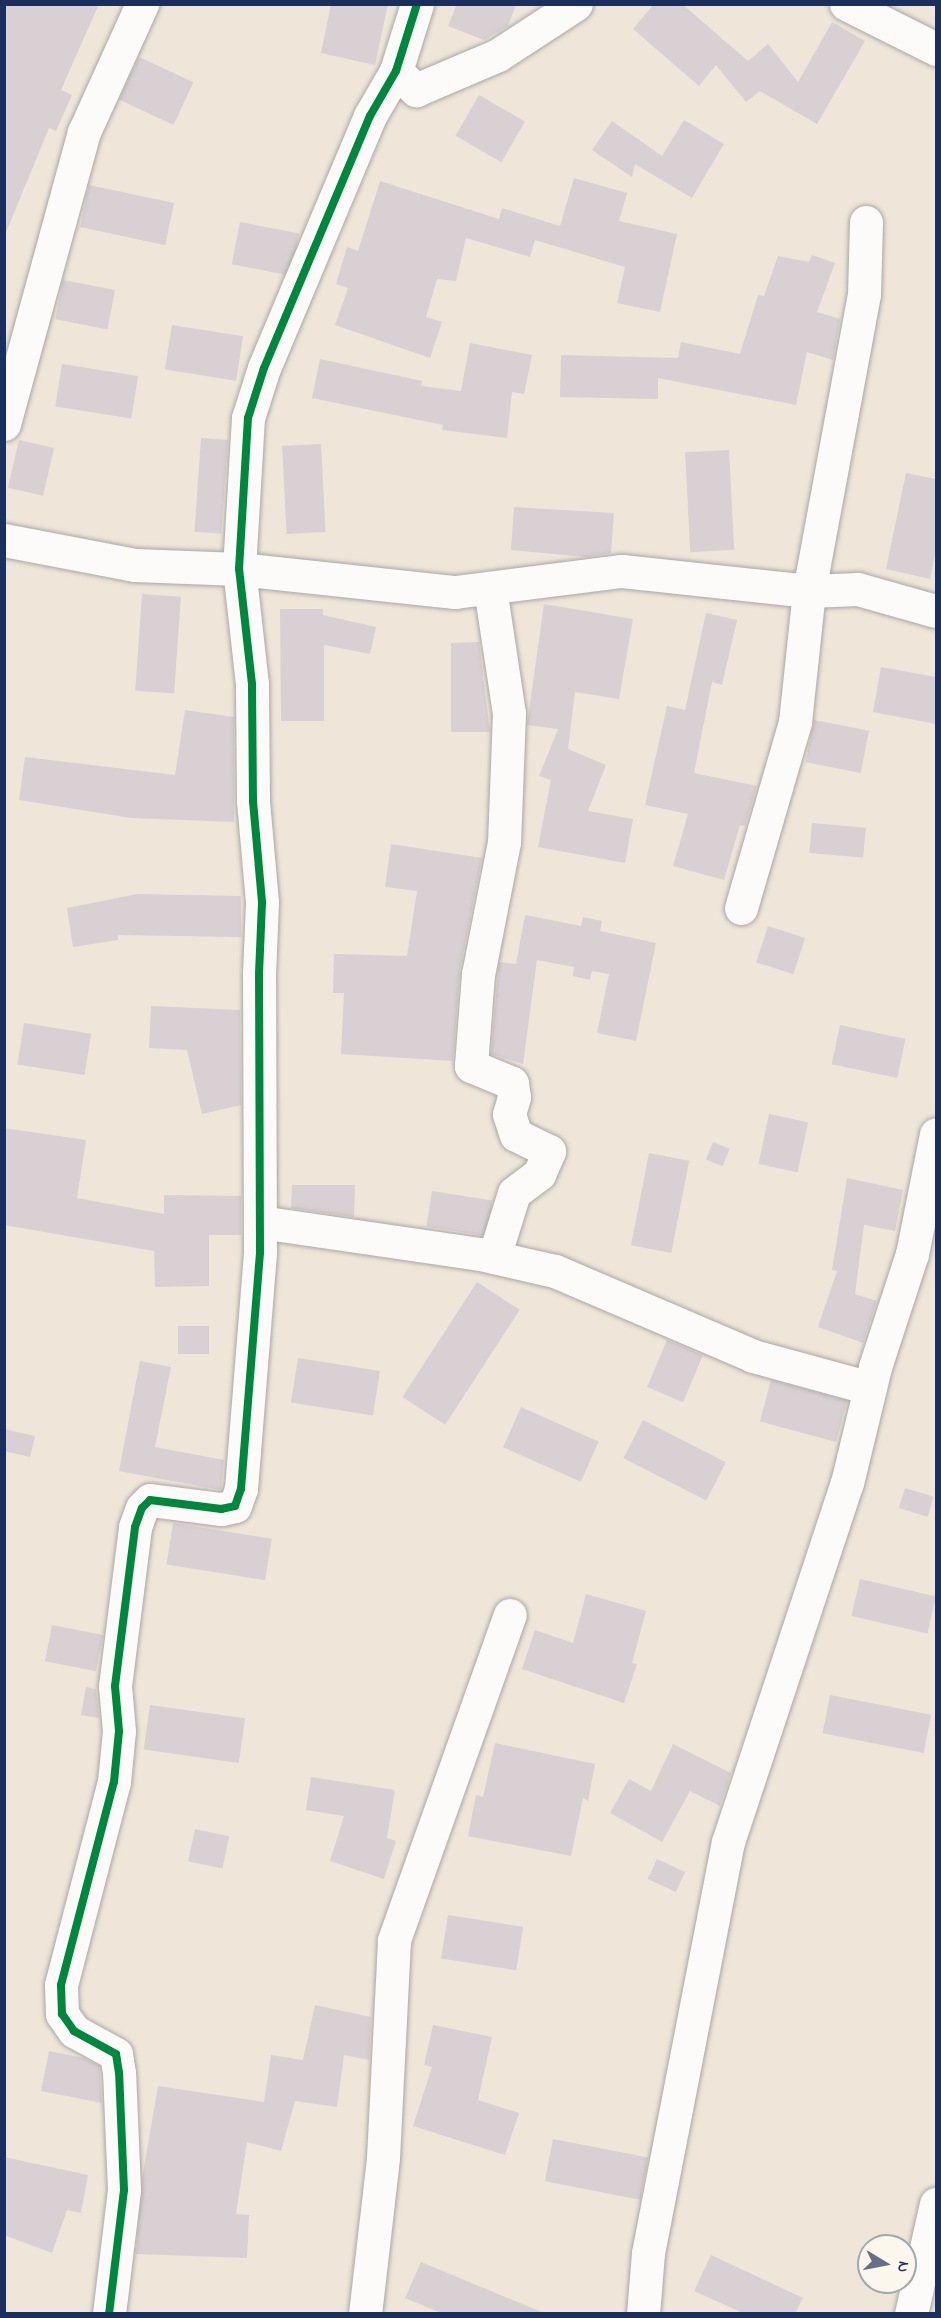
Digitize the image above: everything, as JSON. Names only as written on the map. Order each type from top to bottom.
[{"type":"street","points":[[4,424],[84,132],[142,4]]},
{"type":"street","points":[[110,2313],[124,2190],[118,2064],[116,2054],[74,2031],[62,2014],[61,1985],[114,1782],[119,1731],[115,1686],[135,1527],[142,1508],[150,1500],[221,1509],[235,1506],[241,1489],[260,1222],[259,975],[262,902],[253,801],[252,684],[239,569],[248,418],[264,368],[370,116],[396,71],[417,4]]},
{"type":"street","points":[[396,71],[416,90],[498,55],[576,4]]},
{"type":"street","points":[[846,4],[936,49]]},
{"type":"street","points":[[741,908],[795,722],[808,591],[864,294],[866,222]]},
{"type":"street","points":[[4,540],[135,565],[239,569],[454,592],[622,571],[808,591],[858,589],[936,611]]},
{"type":"street","points":[[490,588],[509,712],[504,842],[478,974],[471,1066],[512,1083],[514,1097],[509,1114],[516,1135],[549,1150],[538,1174],[514,1193],[494,1257]]},
{"type":"street","points":[[643,2313],[648,2253],[728,1842],[847,1483],[870,1388],[912,1254],[936,1134]]},
{"type":"street","points":[[260,1222],[494,1257],[555,1271],[753,1356],[870,1388]]},
{"type":"street","points":[[365,2313],[383,2158],[394,1940],[510,1615]]},
{"type":"street","points":[[911,2313],[936,2204]]},
{"type":"building","points":[[4,4],[99,4],[61,90],[72,95],[56,131],[49,128],[5,235]]},
{"type":"building","points":[[331,4],[388,4],[375,65],[321,53]]},
{"type":"building","points":[[457,4],[516,4],[508,26],[484,40],[448,26]]},
{"type":"building","points":[[654,4],[682,4],[748,61],[768,44],[798,82],[832,22],[865,41],[817,124],[760,91],[746,102],[716,65],[699,86],[633,29]]},
{"type":"building","points":[[139,57],[193,82],[174,125],[119,100]]},
{"type":"building","points":[[479,95],[525,122],[501,162],[456,136]]},
{"type":"building","points":[[684,120],[724,144],[692,198],[635,164],[632,177],[592,150],[612,121],[662,156]]},
{"type":"building","points":[[574,178],[627,193],[619,221],[677,234],[660,312],[617,303],[625,267],[535,240],[530,257],[466,238],[456,281],[437,279],[426,317],[442,322],[430,358],[335,325],[348,288],[336,284],[347,247],[358,251],[380,181],[499,219],[502,208],[560,226]]},
{"type":"building","points":[[89,185],[174,203],[165,245],[80,227]]},
{"type":"building","points":[[240,222],[299,233],[291,276],[232,264]]},
{"type":"building","points":[[812,255],[835,263],[817,312],[840,319],[833,360],[807,352],[796,405],[658,378],[658,399],[560,397],[561,355],[678,358],[681,342],[740,354],[758,295],[764,296],[778,256],[809,262]]},
{"type":"building","points":[[63,280],[115,290],[107,329],[55,319]]},
{"type":"building","points":[[172,325],[243,336],[236,381],[165,369]]},
{"type":"building","points":[[470,343],[532,355],[524,394],[512,392],[507,438],[442,430],[443,425],[312,398],[320,359],[422,381],[421,386],[461,391]]},
{"type":"building","points":[[62,364],[138,376],[131,419],[55,406]]},
{"type":"building","points":[[201,438],[228,440],[221,534],[194,532]]},
{"type":"building","points":[[19,440],[54,448],[43,496],[8,488]]},
{"type":"building","points":[[321,444],[326,532],[287,534],[282,446]]},
{"type":"building","points":[[729,450],[734,550],[690,552],[685,452]]},
{"type":"building","points":[[906,473],[936,479],[936,549],[930,579],[886,569]]},
{"type":"building","points":[[514,507],[614,513],[611,553],[586,557],[511,550]]},
{"type":"building","points":[[142,594],[181,597],[174,693],[135,691]]},
{"type":"building","points":[[544,604],[633,619],[619,699],[575,692],[568,749],[606,765],[588,811],[633,819],[625,863],[538,847],[551,780],[539,776],[558,729],[527,725]]},
{"type":"building","points":[[280,609],[323,609],[323,615],[376,627],[370,654],[324,645],[324,721],[281,721]]},
{"type":"building","points":[[706,613],[737,620],[722,685],[712,682],[694,773],[757,786],[745,826],[740,825],[724,880],[673,866],[688,814],[645,805],[667,706],[685,710]]},
{"type":"building","points":[[479,642],[490,732],[451,732],[451,643]]},
{"type":"building","points":[[881,667],[936,677],[936,724],[873,712]]},
{"type":"building","points":[[185,710],[234,717],[234,822],[131,818],[19,800],[25,757],[175,775]]},
{"type":"building","points":[[814,720],[869,731],[861,773],[806,762]]},
{"type":"building","points":[[812,823],[866,828],[863,858],[809,853]]},
{"type":"building","points":[[391,844],[482,858],[460,970],[453,1061],[341,1054],[344,993],[333,993],[334,954],[407,956],[417,891],[385,887]]},
{"type":"building","points":[[137,894],[241,896],[241,937],[118,935],[118,940],[73,947],[67,908]]},
{"type":"building","points":[[525,915],[581,926],[583,917],[602,921],[600,931],[656,943],[636,1041],[597,1033],[609,974],[592,971],[590,980],[573,976],[574,967],[537,960],[523,1064],[491,1054],[499,962],[516,964]]},
{"type":"building","points":[[768,926],[805,938],[793,974],[756,962]]},
{"type":"building","points":[[151,1006],[240,1010],[241,1105],[202,1114],[187,1050],[149,1048]]},
{"type":"building","points":[[24,1023],[91,1034],[85,1075],[17,1064]]},
{"type":"building","points":[[840,1025],[906,1039],[897,1078],[832,1064]]},
{"type":"building","points":[[769,1114],[808,1122],[798,1172],[758,1164]]},
{"type":"building","points":[[4,1128],[86,1140],[77,1198],[164,1214],[164,1195],[241,1196],[241,1235],[209,1235],[209,1286],[155,1287],[154,1251],[4,1225]]},
{"type":"building","points":[[713,1142],[730,1149],[723,1166],[706,1160]]},
{"type":"building","points":[[649,1153],[689,1161],[671,1253],[631,1245]]},
{"type":"building","points":[[847,1178],[903,1190],[895,1231],[864,1225],[855,1294],[877,1301],[863,1343],[818,1327],[837,1271],[832,1270]]},
{"type":"building","points":[[292,1185],[355,1185],[354,1217],[291,1208]]},
{"type":"building","points":[[432,1191],[492,1201],[487,1236],[426,1227]]},
{"type":"building","points":[[477,1282],[520,1310],[445,1425],[402,1397]]},
{"type":"building","points":[[178,1326],[209,1326],[209,1354],[178,1354]]},
{"type":"building","points":[[667,1340],[703,1355],[683,1402],[647,1387]]},
{"type":"building","points":[[298,1358],[380,1371],[373,1415],[291,1402]]},
{"type":"building","points":[[140,1361],[171,1367],[155,1447],[224,1460],[221,1490],[119,1471]]},
{"type":"building","points":[[771,1380],[847,1400],[836,1442],[760,1422]]},
{"type":"building","points":[[521,1407],[599,1442],[581,1482],[503,1447]]},
{"type":"building","points":[[643,1420],[726,1462],[706,1501],[623,1458]]},
{"type":"building","points":[[4,1429],[35,1436],[30,1457],[4,1451]]},
{"type":"building","points":[[905,1488],[934,1497],[928,1517],[899,1508]]},
{"type":"building","points":[[173,1523],[272,1539],[265,1580],[166,1564]]},
{"type":"building","points":[[860,1579],[936,1597],[927,1634],[851,1616]]},
{"type":"building","points":[[586,1594],[646,1611],[632,1663],[637,1664],[624,1703],[522,1669],[535,1630],[573,1643]]},
{"type":"building","points":[[52,1625],[103,1635],[96,1671],[45,1661]]},
{"type":"building","points":[[86,1687],[96,1689],[99,1718],[81,1715]]},
{"type":"building","points":[[830,1695],[931,1715],[924,1753],[823,1733]]},
{"type":"building","points":[[150,1705],[245,1718],[239,1763],[144,1750]]},
{"type":"building","points":[[495,1743],[595,1764],[588,1801],[583,1798],[571,1856],[468,1836],[476,1795],[483,1797]]},
{"type":"building","points":[[673,1744],[731,1773],[720,1806],[690,1791],[662,1842],[610,1813],[629,1779],[651,1791]]},
{"type":"building","points":[[311,1777],[395,1790],[387,1838],[396,1841],[384,1879],[330,1861],[344,1816],[306,1810]]},
{"type":"building","points":[[195,1829],[229,1836],[222,1869],[188,1861]]},
{"type":"building","points":[[657,1859],[685,1872],[676,1892],[648,1879]]},
{"type":"building","points":[[448,1915],[523,1927],[516,1970],[441,1958]]},
{"type":"building","points":[[315,2005],[371,2017],[369,2060],[344,2055],[337,2107],[295,2101],[281,2151],[247,2142],[236,2214],[249,2215],[247,2258],[136,2254],[142,2179],[158,2086],[264,2102],[271,2055],[303,2060]]},
{"type":"building","points":[[433,2025],[492,2037],[478,2100],[519,2113],[505,2155],[413,2126],[432,2067],[424,2065]]},
{"type":"building","points":[[49,2051],[84,2058],[99,2066],[102,2103],[41,2091]]},
{"type":"building","points":[[553,2139],[648,2158],[640,2200],[545,2181]]},
{"type":"building","points":[[4,2157],[88,2175],[81,2213],[67,2210],[52,2253],[4,2235]]},
{"type":"building","points":[[711,2255],[803,2298],[795,2313],[743,2313],[694,2291]]},
{"type":"building","points":[[421,2262],[544,2313],[441,2313],[405,2298]]},
{"type":"cycle path","points":[[109,2314],[124,2190],[119,2073],[116,2054],[74,2031],[62,2014],[61,1985],[114,1782],[119,1731],[115,1686],[135,1527],[142,1508],[150,1500],[221,1509],[235,1506],[241,1489],[260,1252],[259,974],[262,902],[253,801],[252,684],[239,569],[248,418],[264,368],[370,116],[396,71],[417,4]]}]
